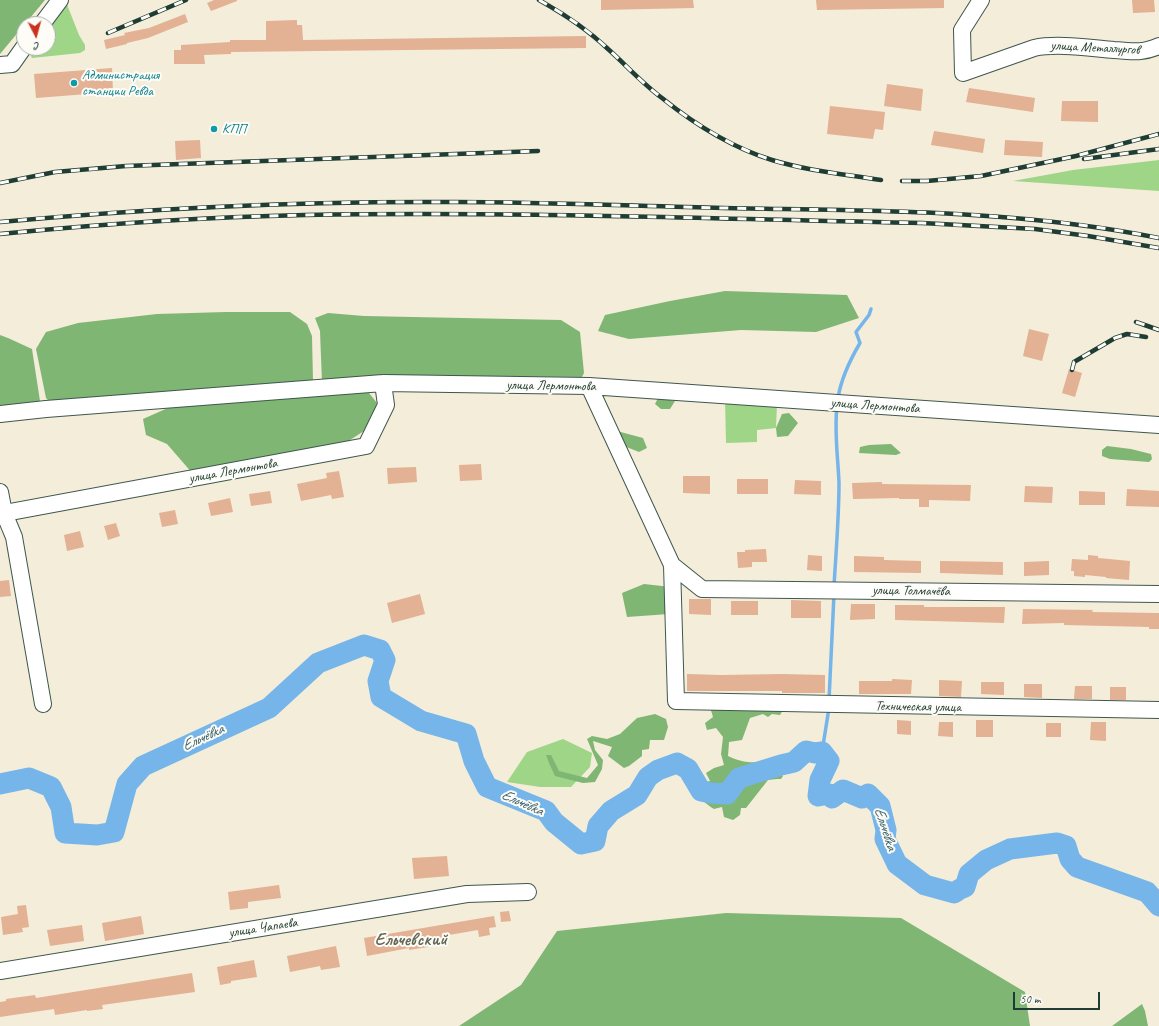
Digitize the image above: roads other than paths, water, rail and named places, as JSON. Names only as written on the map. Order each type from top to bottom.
[{"type":"street","points":[[48,16],[60,0]]},
{"type":"street","name":"улица Металлургов","points":[[982,0],[962,30],[963,73],[1034,48],[1045,46],[1116,50],[1133,53],[1142,52],[1159,46]]},
{"type":"street","points":[[0,65],[12,64],[18,56]]},
{"type":"street","points":[[0,414],[46,409],[383,383]]},
{"type":"street","name":"улица Лермонтова","points":[[2,513],[366,446],[386,405],[383,383],[589,386],[1159,425]]},
{"type":"street","points":[[589,386],[672,565]]},
{"type":"street","points":[[0,492],[2,513],[14,537],[43,704]]},
{"type":"street","name":"улица Толмачёва","points":[[672,565],[702,589],[1159,594]]},
{"type":"street","name":"Техническая улица","points":[[672,565],[676,701],[1159,710]]},
{"type":"street","name":"улица Чапаева","points":[[0,971],[467,894],[528,892]]},
{"type":"waterway","points":[[838,398],[846,370],[860,343],[856,332],[869,315],[871,309]]},
{"type":"waterway","points":[[834,586],[839,496],[836,435],[837,406]]},
{"type":"waterway","points":[[829,700],[834,594]]},
{"type":"waterway","name":"Ельчёвка","points":[[0,784],[29,778],[51,787],[61,807],[65,833],[97,835],[114,832],[127,784],[143,766],[269,708],[318,663],[364,645],[380,650],[385,660],[378,681],[381,697],[421,721],[466,734],[474,761],[487,787],[546,811],[554,822],[581,844],[595,841],[598,826],[611,811],[637,795],[648,777],[658,770],[677,763],[688,769],[701,791],[727,794],[739,778],[794,762],[806,751],[815,753],[822,752],[829,761],[820,780],[818,796],[829,794],[832,798],[843,790],[862,798],[868,794],[880,806],[886,830],[885,839],[897,864],[925,885],[954,893],[965,887],[969,874],[986,860],[1010,849],[1057,843],[1066,846],[1070,859],[1077,867],[1147,892],[1159,906]]},
{"type":"waterway","points":[[822,752],[829,708]]},
{"type":"railway","points":[[108,33],[186,0]]},
{"type":"railway","points":[[539,0],[584,28],[648,86],[674,107],[728,142],[757,155],[786,164],[813,170],[881,180]]},
{"type":"railway","points":[[902,181],[927,181],[981,176],[1076,156],[1159,134]]},
{"type":"railway","points":[[1084,159],[1159,149]]},
{"type":"railway","points":[[0,183],[55,172],[126,166],[538,151]]},
{"type":"railway","points":[[0,222],[227,206],[398,202],[488,202],[942,213],[1051,222],[1159,238]]},
{"type":"railway","points":[[0,234],[76,227],[229,217],[459,214],[922,223],[1035,229],[1159,248]]},
{"type":"railway","points":[[1136,322],[1159,330]]},
{"type":"railway","points":[[1072,370],[1074,362],[1115,338],[1127,334],[1146,337]]},
{"type":"place","name":"Администрация станции Ревда","points":[[74,83]]},
{"type":"place","name":"КПП","points":[[214,129]]},
{"type":"district","name":"Ельчевский","points":[[411,940]]}]
